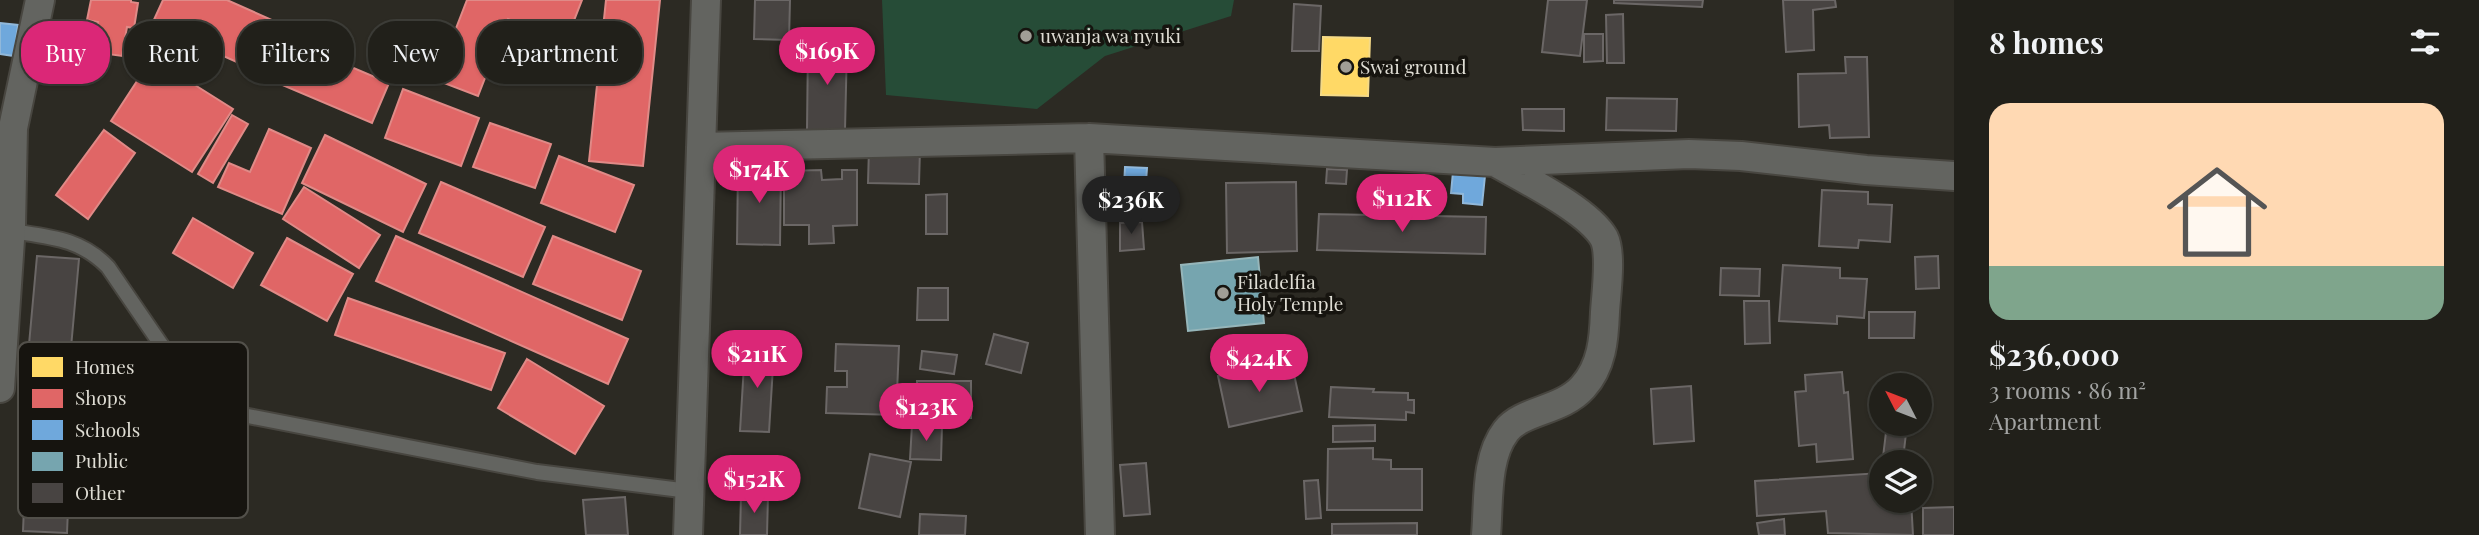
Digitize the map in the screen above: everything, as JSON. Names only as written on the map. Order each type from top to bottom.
[{"type":"street","points":[[0,388],[11,231],[13,128],[40,0]]},
{"type":"street","points":[[688,535],[706,0]]},
{"type":"street","points":[[701,147],[1089,138],[1495,162],[1689,154],[1741,156],[1866,170],[1954,176]]},
{"type":"street","points":[[1089,138],[1100,535]]},
{"type":"street","points":[[1486,535],[1492,465],[1498,444],[1507,429],[1536,413],[1562,405],[1583,388],[1598,366],[1604,338],[1607,256],[1605,239],[1575,209],[1495,162]]},
{"type":"lane","points":[[11,231],[66,240],[84,246],[97,255],[159,342]]},
{"type":"lane","points":[[248,416],[537,472],[689,491]]},
{"type":"green space","name":"uwanja wa nyuki","points":[[882,0],[1234,0],[1231,16],[1105,56],[1037,109],[886,95]]},
{"type":"building: Homes","name":"Swai ground","points":[[1323,37],[1370,38],[1368,96],[1321,95]]},
{"type":"building: Shops","points":[[91,0],[131,0],[138,3],[135,21],[124,21],[122,56],[110,54],[110,21],[87,20]]},
{"type":"building: Shops","points":[[163,0],[227,0],[274,21],[237,21],[237,62],[223,56],[223,21],[153,21]]},
{"type":"building: Shops","points":[[467,0],[582,0],[574,21],[477,21],[477,84],[483,84],[478,96],[446,84],[463,84],[463,21],[459,21]]},
{"type":"building: Shops","points":[[606,0],[660,0],[643,166],[589,161],[597,84],[642,84],[642,21],[604,21]]},
{"type":"building: Shops","points":[[354,68],[368,74],[368,84],[389,84],[372,123],[280,84],[354,84]]},
{"type":"building: Shops","points":[[135,84],[193,84],[233,109],[192,172],[111,121]]},
{"type":"building: Shops","points":[[403,89],[479,118],[461,166],[385,138]]},
{"type":"building: Shops","points":[[232,115],[248,124],[213,183],[198,174]]},
{"type":"building: Shops","points":[[490,123],[551,144],[535,188],[473,167]]},
{"type":"building: Shops","points":[[269,129],[311,148],[282,214],[218,187],[229,163],[250,172]]},
{"type":"building: Shops","points":[[104,130],[135,153],[88,219],[56,195]]},
{"type":"building: Shops","points":[[325,135],[426,184],[403,232],[302,183]]},
{"type":"building: Shops","points":[[559,156],[634,185],[615,232],[541,203]]},
{"type":"building: Shops","points":[[441,182],[545,227],[523,277],[419,233]]},
{"type":"building: Shops","points":[[304,187],[380,235],[359,268],[283,219]]},
{"type":"building: Shops","points":[[193,218],[253,253],[233,288],[173,253]]},
{"type":"building: Shops","points":[[396,236],[628,339],[608,384],[376,281]]},
{"type":"building: Shops","points":[[553,236],[641,271],[622,320],[533,284]]},
{"type":"building: Shops","points":[[287,238],[353,274],[327,321],[261,285]]},
{"type":"building: Shops","points":[[348,298],[505,353],[491,390],[335,335]]},
{"type":"building: Shops","points":[[527,359],[604,406],[575,454],[498,408]]},
{"type":"building: Schools","points":[[0,23],[18,25],[14,56],[0,54]]},
{"type":"building: Schools","points":[[1486,166],[1482,205],[1463,203],[1463,194],[1451,193],[1453,172]]},
{"type":"building: Schools","points":[[1125,167],[1147,168],[1144,208],[1123,207]]},
{"type":"building: Public","points":[[1258,257],[1264,323],[1188,331],[1181,265]]},
{"type":"building: Other","points":[[755,0],[790,0],[789,40],[754,39]]},
{"type":"building: Other","points":[[1548,0],[1587,0],[1580,56],[1542,52]]},
{"type":"building: Other","points":[[1614,0],[1703,0],[1702,7],[1614,3]]},
{"type":"building: Other","points":[[1783,0],[1835,0],[1836,7],[1813,10],[1814,50],[1786,52]]},
{"type":"building: Other","points":[[1294,4],[1321,6],[1319,51],[1292,51]]},
{"type":"building: Other","points":[[1623,14],[1624,63],[1607,63],[1606,15]]},
{"type":"building: Other","points":[[1584,34],[1603,34],[1603,61],[1584,62]]},
{"type":"building: Other","points":[[808,44],[847,45],[845,130],[807,130]]},
{"type":"building: Other","points":[[1845,57],[1867,57],[1869,137],[1830,138],[1829,125],[1799,127],[1798,74],[1846,73]]},
{"type":"building: Other","points":[[1607,98],[1677,99],[1676,131],[1606,130]]},
{"type":"building: Other","points":[[1522,109],[1564,109],[1564,131],[1523,130]]},
{"type":"building: Other","points":[[869,148],[920,149],[919,184],[868,183]]},
{"type":"building: Other","points":[[738,166],[781,167],[780,245],[737,244]]},
{"type":"building: Other","points":[[1327,169],[1347,170],[1346,184],[1326,183]]},
{"type":"building: Other","points":[[821,170],[822,180],[842,179],[842,170],[857,170],[857,225],[833,226],[834,243],[809,244],[809,225],[784,225],[784,171]]},
{"type":"building: Other","points":[[1296,182],[1297,251],[1227,253],[1226,183]]},
{"type":"building: Other","points":[[1822,190],[1868,192],[1868,204],[1892,205],[1890,242],[1859,240],[1858,248],[1819,246]]},
{"type":"building: Other","points":[[947,194],[947,234],[926,234],[926,195]]},
{"type":"building: Other","points":[[1319,214],[1486,217],[1485,254],[1317,250]]},
{"type":"building: Other","points":[[1142,222],[1144,249],[1120,251],[1120,223]]},
{"type":"building: Other","points":[[37,256],[79,259],[72,342],[29,342]]},
{"type":"building: Other","points":[[1938,256],[1939,288],[1916,289],[1915,257]]},
{"type":"building: Other","points":[[1783,265],[1840,268],[1840,278],[1867,279],[1864,318],[1837,316],[1837,324],[1779,321]]},
{"type":"building: Other","points":[[1721,268],[1760,269],[1759,296],[1720,295]]},
{"type":"building: Other","points":[[918,288],[948,288],[948,320],[917,320]]},
{"type":"building: Other","points":[[1744,301],[1769,301],[1770,343],[1745,344]]},
{"type":"building: Other","points":[[1869,312],[1915,312],[1914,338],[1869,338]]},
{"type":"building: Other","points":[[994,334],[1028,343],[1021,373],[986,364]]},
{"type":"building: Other","points":[[836,344],[899,346],[896,415],[826,413],[827,387],[847,387],[847,371],[835,371]]},
{"type":"building: Other","points":[[745,348],[774,350],[769,432],[740,431]]},
{"type":"building: Other","points":[[922,351],[957,355],[954,374],[920,369]]},
{"type":"building: Other","points":[[1283,362],[1285,375],[1294,374],[1302,411],[1229,427],[1218,376]]},
{"type":"building: Other","points":[[1842,372],[1844,393],[1848,392],[1853,459],[1817,462],[1816,444],[1799,446],[1795,392],[1806,391],[1805,375]]},
{"type":"building: Other","points":[[917,381],[971,381],[971,418],[918,418]]},
{"type":"building: Other","points":[[1691,386],[1694,441],[1654,444],[1651,389]]},
{"type":"building: Other","points":[[1331,387],[1408,393],[1408,400],[1414,400],[1414,413],[1406,412],[1406,420],[1329,417]]},
{"type":"building: Other","points":[[912,425],[942,426],[941,460],[910,459]]},
{"type":"building: Other","points":[[1375,425],[1375,441],[1333,442],[1333,426]]},
{"type":"building: Other","points":[[1886,436],[1906,436],[1904,450],[1884,450]]},
{"type":"building: Other","points":[[1373,448],[1373,459],[1391,460],[1391,469],[1422,469],[1422,510],[1327,510],[1328,449]]},
{"type":"building: Other","points":[[870,454],[911,462],[900,517],[859,508]]},
{"type":"building: Other","points":[[1146,463],[1150,514],[1124,516],[1120,465]]},
{"type":"building: Other","points":[[1869,474],[1869,513],[1912,513],[1913,535],[1828,533],[1826,511],[1757,516],[1755,481]]},
{"type":"building: Other","points":[[1318,480],[1321,518],[1306,519],[1304,481]]},
{"type":"building: Other","points":[[741,495],[768,495],[767,535],[740,535]]},
{"type":"building: Other","points":[[625,497],[628,535],[586,535],[583,500]]},
{"type":"building: Other","points":[[1954,507],[1954,535],[1923,535],[1923,513],[1932,513],[1932,508]]},
{"type":"building: Other","points":[[920,514],[966,516],[965,535],[919,535]]},
{"type":"building: Other","points":[[24,518],[68,518],[67,533],[23,531]]},
{"type":"building: Other","points":[[1784,519],[1785,535],[1759,535],[1757,523]]},
{"type":"building: Other","points":[[1417,523],[1417,535],[1332,535],[1332,524]]},
{"type":"place","name":"uwanja wa nyuki","points":[[1026,36]]},
{"type":"place","name":"Swai ground","points":[[1346,67]]},
{"type":"place","name":"Filadelfia Holy Temple","points":[[1223,293]]}]
